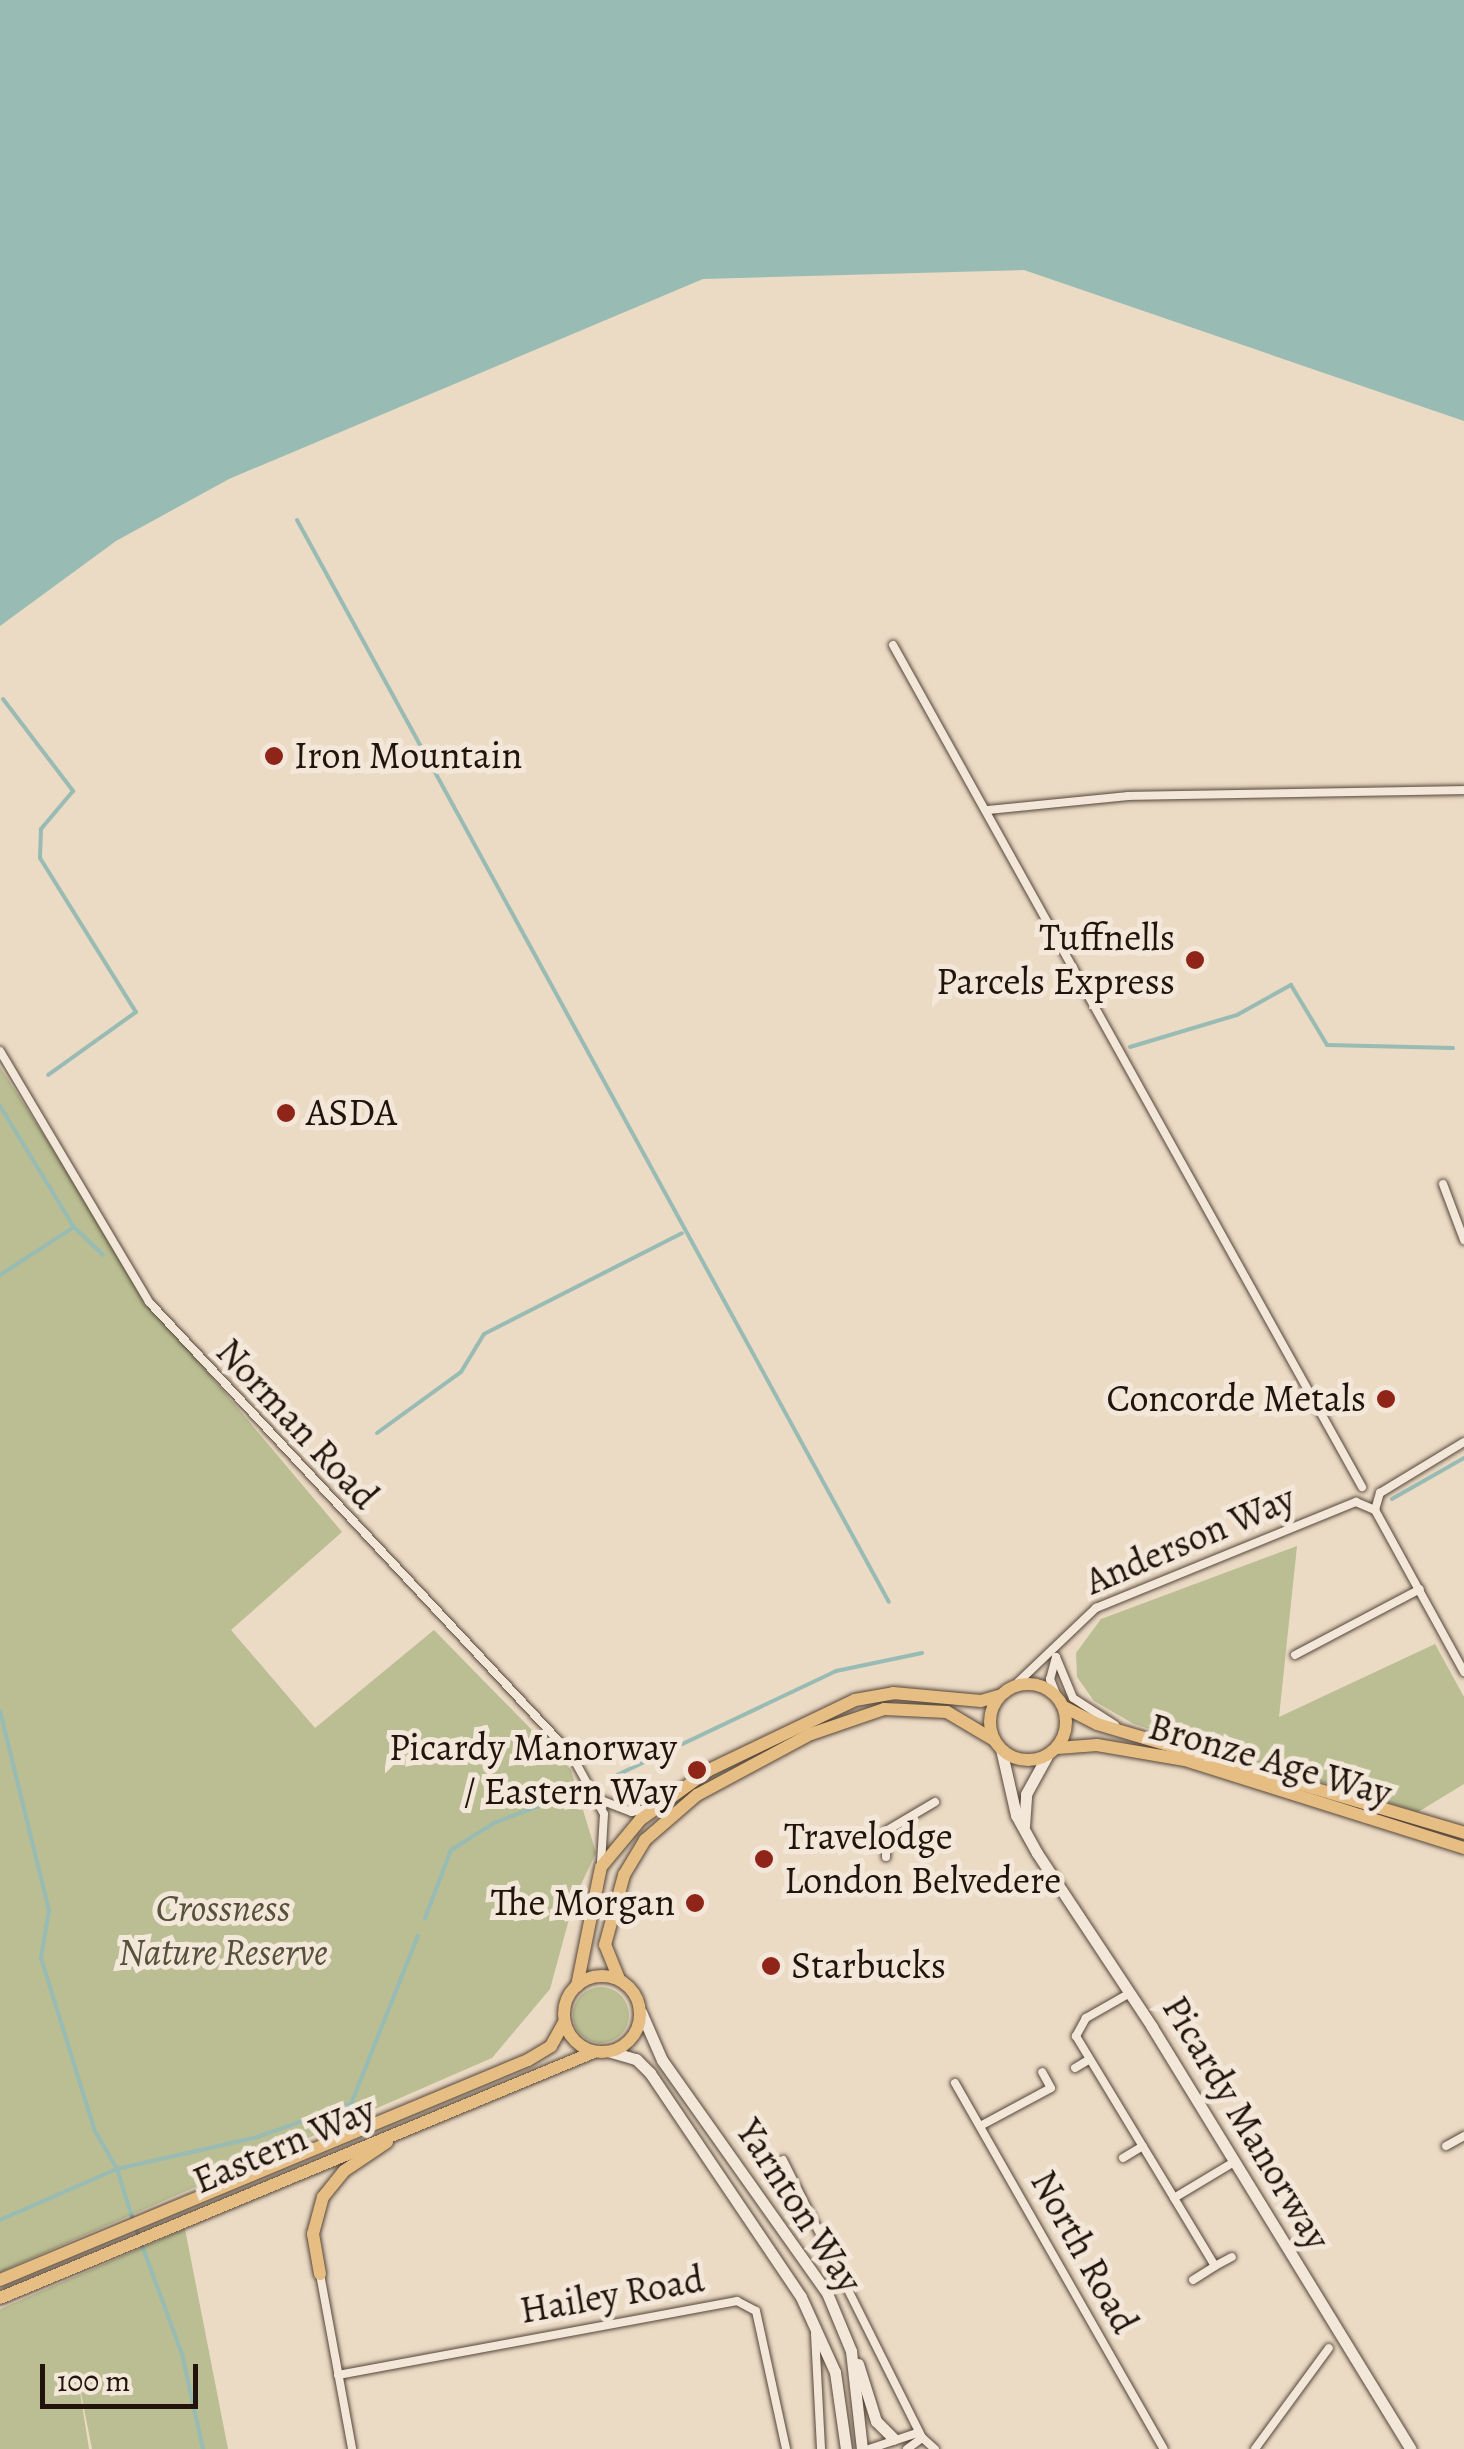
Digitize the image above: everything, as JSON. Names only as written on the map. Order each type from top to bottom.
[{"type":"main road","points":[[1037,1684],[1060,1701],[1067,1727],[1052,1752],[1019,1759],[947,1712],[884,1709],[797,1741],[697,1796],[645,1840],[624,1875],[605,1945],[619,1979],[641,2012],[634,2038],[611,2052],[594,2052],[576,2043],[564,2022],[577,1986],[601,1867],[624,1835],[657,1806],[754,1744],[856,1700],[893,1693],[981,1701],[999,1696],[1013,1687],[1037,1684]]},
{"type":"main road","points":[[998,1745],[989,1714],[999,1696]]},
{"type":"main road","name":"Bronze Age Way","points":[[1060,1701],[1126,1730],[1464,1833]]},
{"type":"main road","name":"Bronze Age Way","points":[[1052,1752],[1097,1745],[1185,1760],[1464,1848]]},
{"type":"main road","points":[[577,1986],[596,1976],[619,1979]]},
{"type":"main road","name":"Eastern Way","points":[[0,2280],[528,2060],[550,2046],[564,2022]]},
{"type":"main road","name":"Eastern Way","points":[[0,2298],[474,2097],[594,2052]]},
{"type":"main road","points":[[320,2274],[315,2214],[333,2182],[373,2150],[474,2097]]},
{"type":"street","points":[[893,645],[1362,1488],[1380,1493]]},
{"type":"street","points":[[988,810],[1128,796],[1464,790]]},
{"type":"street","name":"Norman Road","points":[[0,1052],[149,1302],[554,1734],[594,1792],[605,1827],[601,1867]]},
{"type":"street","points":[[1444,1184],[1464,1240]]},
{"type":"street","points":[[1375,1510],[1380,1493],[1464,1442]]},
{"type":"street","points":[[1362,1488],[1356,1502],[1375,1510],[1464,1672]]},
{"type":"street","name":"Anderson Way","points":[[1013,1687],[1080,1618],[1110,1601],[1356,1502]]},
{"type":"street","points":[[1295,1654],[1420,1589]]},
{"type":"street","points":[[1059,1643],[1050,1679],[1060,1701]]},
{"type":"street","points":[[1056,1657],[1073,1698],[1126,1730]]},
{"type":"street","name":"Picardy Manorway","points":[[998,1745],[1024,1832],[1131,1992],[1411,2449]]},
{"type":"street","points":[[1024,1832],[1026,1794],[1052,1752]]},
{"type":"street","points":[[594,1792],[632,1812],[657,1806]]},
{"type":"street","points":[[886,1857],[886,1831],[935,1802]]},
{"type":"street","points":[[1131,1992],[1086,2018],[1076,2036],[1216,2266]]},
{"type":"street","name":"Yarnton Way","points":[[641,2012],[672,2074],[816,2275],[851,2352],[865,2449]]},
{"type":"street","name":"Yarnton Way","points":[[611,2052],[636,2058],[650,2073],[750,2214],[801,2297],[835,2372],[846,2449]]},
{"type":"street","points":[[1075,2068],[1090,2058]]},
{"type":"street","points":[[982,2125],[1052,2088],[1042,2072]]},
{"type":"street","name":"North Road","points":[[955,2083],[1164,2449]]},
{"type":"street","points":[[1446,2146],[1464,2136]]},
{"type":"street","points":[[1123,2158],[1143,2146]]},
{"type":"street","points":[[1174,2198],[1234,2162]]},
{"type":"street","points":[[784,2163],[922,2438],[935,2449]]},
{"type":"street","points":[[1193,2280],[1232,2256]]},
{"type":"street","points":[[320,2274],[352,2449]]},
{"type":"street","name":"Hailey Road","points":[[338,2375],[737,2302],[756,2311],[786,2449]]},
{"type":"street","points":[[815,2334],[821,2449]]},
{"type":"street","points":[[851,2352],[876,2420],[894,2439]]},
{"type":"street","points":[[1255,2449],[1323,2352]]},
{"type":"street","points":[[865,2449],[894,2439],[922,2438]]},
{"type":"street","points":[[907,2449],[922,2438]]},
{"type":"green space","name":"Crossness Nature Reserve","points":[[0,1067],[162,1318],[342,1532],[231,1630],[315,1728],[434,1630],[571,1770],[596,1853],[575,1897],[550,1989],[492,2058],[0,2272]]},
{"type":"green space","points":[[1297,1546],[1279,1717],[1435,1644],[1464,1697],[1464,1784],[1418,1812],[1134,1724],[1094,1701],[1077,1677],[1076,1653],[1101,1619]]},
{"type":"green space","points":[[601,1987],[621,1995],[629,2015],[621,2035],[601,2043],[581,2035],[573,2015],[581,1995]]},
{"type":"green space","points":[[185,2229],[228,2449],[92,2449],[77,2373],[89,2449],[0,2449],[0,2309]]},
{"type":"water","points":[[0,0],[1464,0],[1464,421],[1024,270],[703,279],[229,479],[116,541],[0,626]]},
{"type":"waterway","points":[[297,520],[889,1602]]},
{"type":"waterway","points":[[3,699],[73,791],[41,829],[40,858],[136,1012],[48,1075]]},
{"type":"waterway","points":[[1130,1047],[1237,1015],[1291,985],[1327,1045],[1453,1048]]},
{"type":"waterway","points":[[0,1106],[74,1227],[103,1255]]},
{"type":"waterway","points":[[0,1275],[74,1227]]},
{"type":"waterway","points":[[377,1433],[461,1372],[484,1334],[682,1233]]},
{"type":"waterway","points":[[1392,1499],[1464,1458]]},
{"type":"waterway","points":[[617,1775],[836,1671],[922,1653]]},
{"type":"waterway","points":[[0,1711],[49,1910],[41,1958],[95,2131],[117,2169],[133,2220]]},
{"type":"waterway","points":[[425,1918],[451,1850],[494,1823],[571,1794]]},
{"type":"waterway","points":[[0,2220],[117,2169],[254,2138],[351,2104],[418,1936]]},
{"type":"waterway","points":[[136,2229],[182,2354],[203,2449]]},
{"type":"place","name":"Iron Mountain","points":[[274,756]]},
{"type":"place","name":"Tuffnells Parcels Express","points":[[1195,960]]},
{"type":"place","name":"ASDA","points":[[286,1113]]},
{"type":"place","name":"Concorde Metals","points":[[1386,1399]]},
{"type":"place","name":"Picardy Manorway / Eastern Way","points":[[697,1770]]},
{"type":"place","name":"Travelodge London Belvedere","points":[[764,1859]]},
{"type":"place","name":"The Morgan","points":[[695,1903]]},
{"type":"place","name":"Starbucks","points":[[771,1966]]}]
